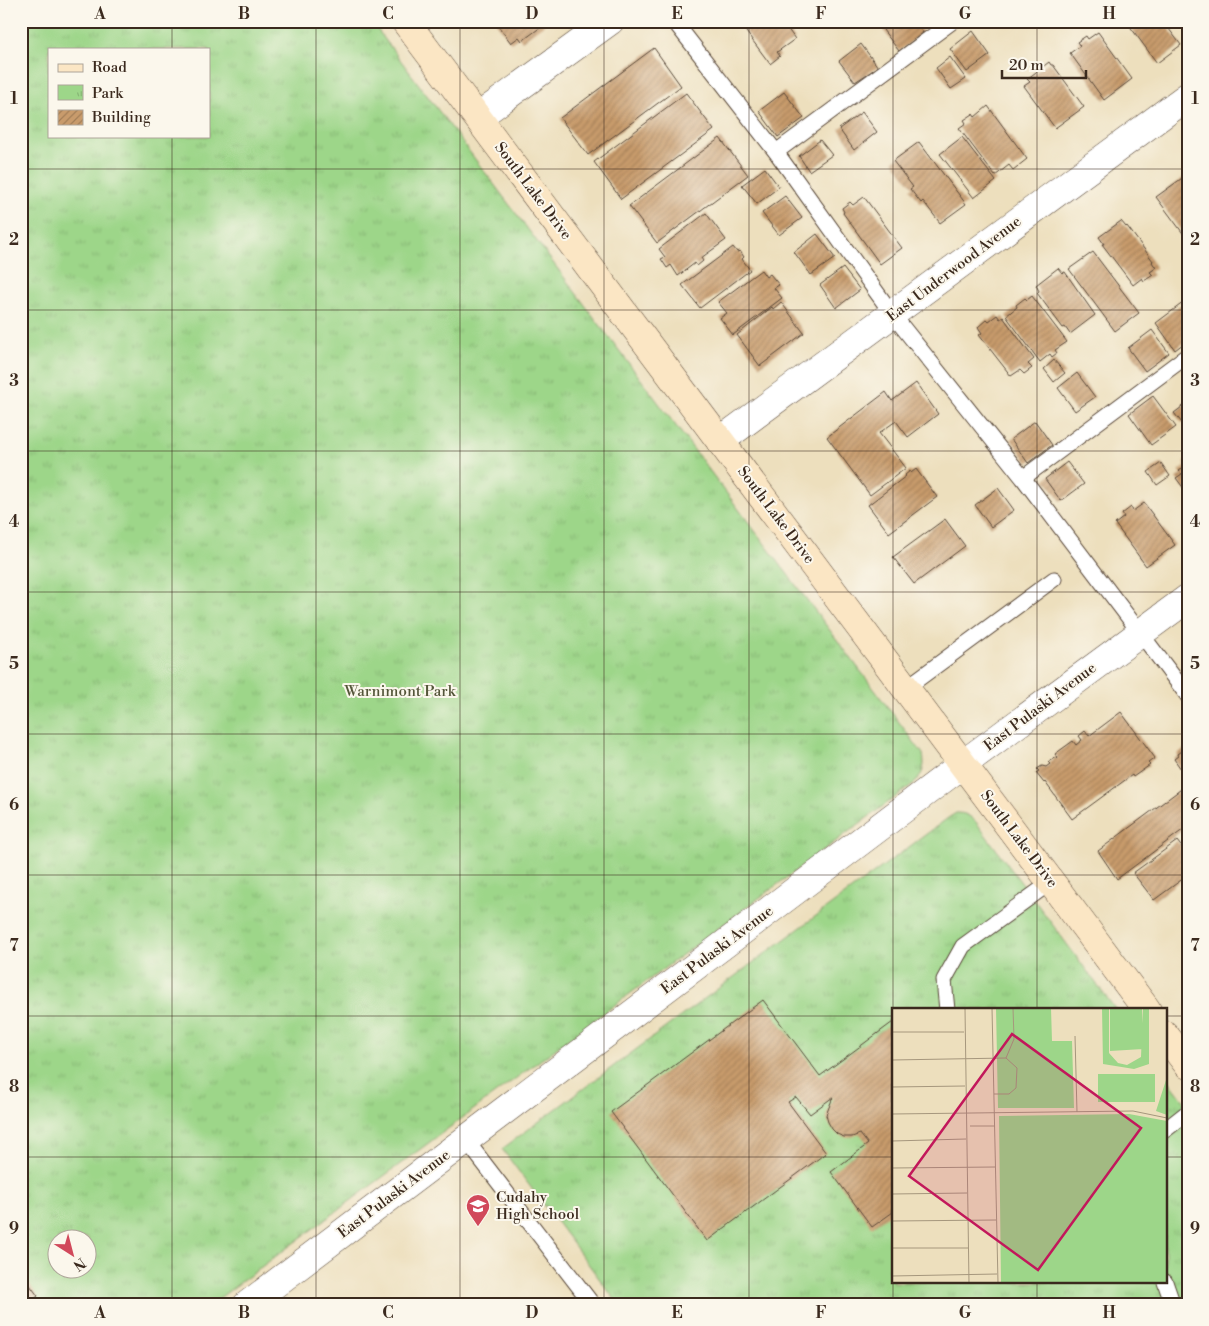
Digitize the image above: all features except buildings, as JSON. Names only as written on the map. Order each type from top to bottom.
[{"type":"main road","name":"South Lake Drive","points":[[405,21],[1146,1008]]},
{"type":"main road","points":[[1166,1035],[1188,1065]]},
{"type":"street","points":[[478,117],[610,21]]},
{"type":"street","name":"East Underwood Avenue","points":[[720,442],[1188,96]]},
{"type":"street","name":"East Pulaski Avenue","points":[[247,1305],[963,764],[1188,598]]},
{"type":"lane","points":[[674,21],[776,152],[893,315],[1023,478],[1188,696]]},
{"type":"lane","points":[[776,152],[953,21]]},
{"type":"lane","points":[[1023,478],[1188,355]]},
{"type":"lane","points":[[906,688],[1054,579]]},
{"type":"lane","points":[[947,1008],[944,980],[963,946],[1051,882]]},
{"type":"lane","points":[[1166,1129],[1188,1112]]},
{"type":"lane","points":[[466,1140],[593,1305]]},
{"type":"lane","points":[[1166,1284],[1173,1305]]},
{"type":"green space","name":"Warnimont Park","points":[[21,21],[371,21],[923,754],[923,768],[917,781],[210,1305],[21,1305]]},
{"type":"green space","points":[[956,813],[962,813],[976,822],[1115,1008],[892,1008],[892,1284],[1166,1284],[1166,1077],[1188,1106],[1188,1305],[619,1305],[502,1149]]},
{"type":"place","name":"Cudahy High School","points":[[478,1227]]}]
